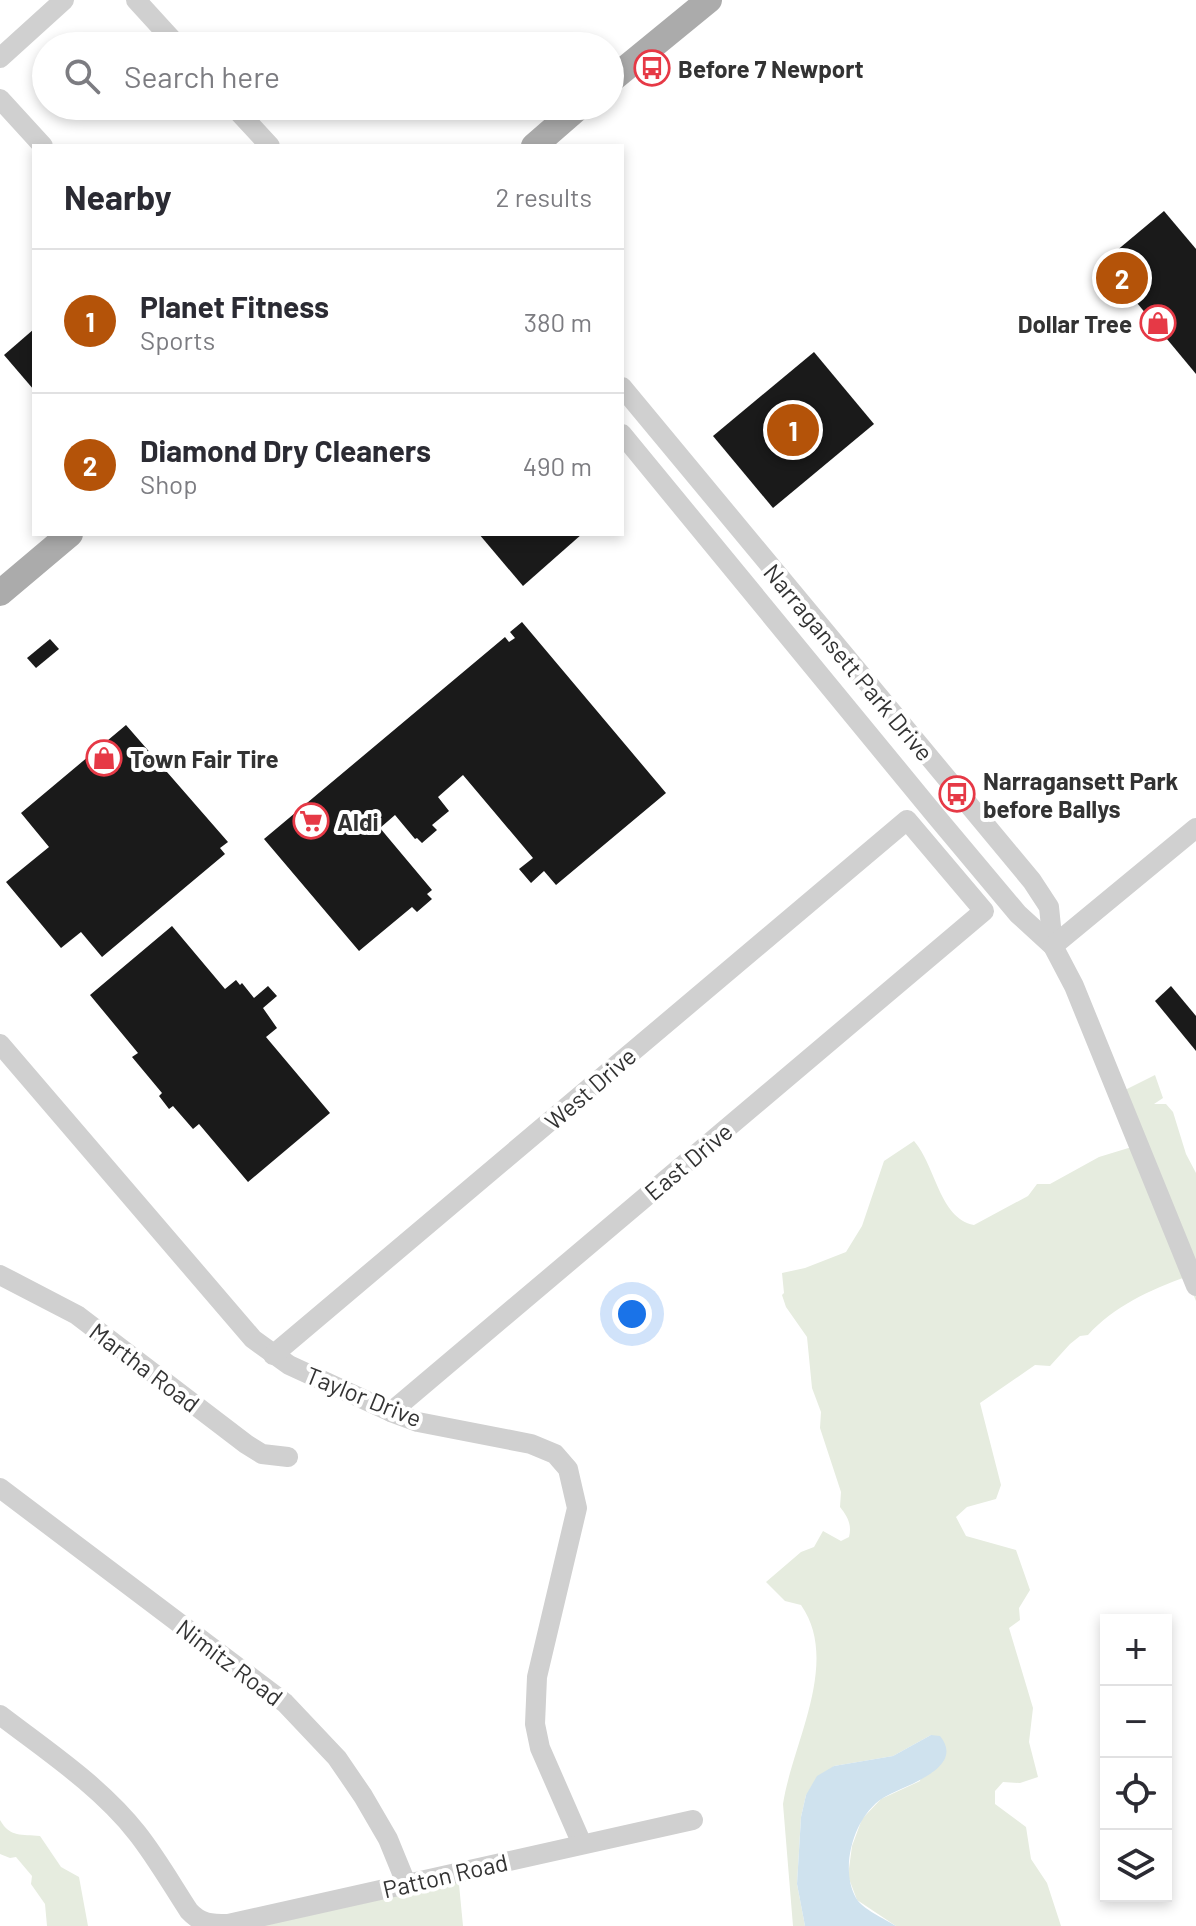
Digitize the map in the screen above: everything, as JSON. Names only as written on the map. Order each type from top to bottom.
[{"type":"main road","points":[[624,70],[709,0]]},
{"type":"main road","points":[[536,144],[564,120]]},
{"type":"main road","points":[[0,593],[68,536]]},
{"type":"street","points":[[0,58],[64,0]]},
{"type":"street","points":[[136,0],[165,32]]},
{"type":"street","points":[[0,99],[41,144]]},
{"type":"street","points":[[246,120],[268,144]]},
{"type":"street","name":"Narragansett Park Drive","points":[[624,389],[1032,881],[1049,907],[1053,946]]},
{"type":"street","name":"Narragansett Park Drive","points":[[624,436],[1018,914],[1053,946],[1074,986],[1196,1286]]},
{"type":"street","name":"West Drive","points":[[273,1355],[907,820],[984,911]]},
{"type":"street","points":[[1053,946],[1196,828]]},
{"type":"street","name":"East Drive","points":[[391,1412],[984,911]]},
{"type":"street","name":"Taylor Drive","points":[[0,1044],[253,1339],[273,1355],[391,1412],[418,1422],[531,1444],[555,1454],[568,1469],[577,1508],[537,1677],[535,1724],[540,1748],[582,1844]]},
{"type":"street","name":"Martha Road","points":[[0,1275],[77,1315],[246,1444],[262,1454],[288,1457]]},
{"type":"street","name":"Nimitz Road","points":[[0,1488],[285,1703],[337,1758],[363,1796],[388,1839],[406,1883]]},
{"type":"street","name":"Patton Road","points":[[0,1715],[107,1800],[136,1832],[198,1920],[208,1924],[228,1924],[693,1820]]},
{"type":"shaded area","points":[[1155,1075],[1163,1098],[1154,1104],[1166,1104],[1173,1112],[1186,1154],[1196,1173],[1196,1301],[1186,1277],[1146,1293],[1109,1316],[1088,1335],[1080,1336],[1050,1366],[1035,1365],[980,1403],[1001,1485],[996,1499],[967,1507],[956,1517],[966,1536],[1016,1550],[1030,1590],[1019,1608],[1020,1620],[1009,1628],[1033,1708],[1029,1742],[1038,1777],[1020,1783],[1003,1782],[995,1791],[995,1804],[1026,1827],[1031,1859],[1047,1883],[1061,1926],[896,1926],[857,1900],[848,1876],[852,1846],[862,1819],[881,1799],[920,1781],[931,1735],[893,1756],[834,1766],[806,1795],[801,1817],[797,1884],[805,1926],[793,1926],[783,1804],[810,1703],[816,1652],[812,1627],[801,1605],[785,1601],[766,1582],[801,1552],[814,1547],[823,1531],[841,1541],[849,1537],[850,1529],[840,1507],[841,1492],[820,1428],[821,1412],[812,1388],[807,1337],[786,1307],[782,1295],[782,1273],[805,1268],[846,1252],[862,1226],[884,1161],[914,1141],[945,1202],[962,1220],[974,1225],[1028,1196],[1037,1184],[1050,1184],[1099,1157],[1135,1146],[1121,1092]]},
{"type":"shaded area","points":[[0,1820],[12,1832],[40,1836],[61,1867],[79,1877],[88,1926],[47,1926],[45,1904],[31,1884],[32,1876],[16,1857],[0,1854]]},
{"type":"shaded area","points":[[458,1874],[463,1926],[239,1926]]},
{"type":"water","points":[[931,1735],[940,1736],[946,1748],[945,1758],[939,1767],[873,1806],[857,1830],[849,1858],[851,1886],[856,1898],[868,1910],[896,1926],[805,1926],[797,1884],[801,1817],[806,1795],[817,1776],[834,1766],[893,1756]]},
{"type":"building","points":[[1164,211],[1196,249],[1196,374],[1103,262]]},
{"type":"building","points":[[32,331],[32,388],[4,355]]},
{"type":"building","points":[[814,352],[874,424],[773,508],[713,436]]},
{"type":"building","points":[[481,536],[580,536],[523,586]]},
{"type":"building","points":[[522,622],[666,793],[556,885],[544,871],[531,883],[519,869],[533,858],[463,775],[438,797],[449,811],[432,825],[437,830],[422,843],[395,815],[380,828],[432,890],[427,894],[432,899],[417,912],[412,907],[359,951],[264,839],[505,637],[509,642],[515,638],[510,632]]},
{"type":"building","points":[[50,639],[59,649],[36,668],[27,658]]},
{"type":"building","points":[[126,725],[228,842],[220,848],[225,854],[102,957],[81,932],[61,948],[6,882],[49,847],[21,813]]},
{"type":"building","points":[[172,926],[225,989],[236,980],[254,998],[268,986],[277,996],[263,1008],[277,1028],[266,1037],[330,1113],[248,1182],[199,1124],[193,1129],[173,1106],[169,1109],[159,1096],[162,1093],[132,1057],[138,1053],[90,995]]},
{"type":"building","points":[[1171,986],[1196,1016],[1196,1051],[1155,1001]]},
{"type":"place","name":"Before 7 Newport","points":[[652,68]]},
{"type":"place","name":"Diamond Dry Cleaners","points":[[1122,278]]},
{"type":"place","name":"Dollar Tree","points":[[1158,323]]},
{"type":"place","name":"Planet Fitness","points":[[793,430]]},
{"type":"place","name":"Town Fair Tire","points":[[104,758]]},
{"type":"place","name":"Narragansett Park before Ballys","points":[[957,794]]},
{"type":"place","name":"Aldi","points":[[311,821]]}]
